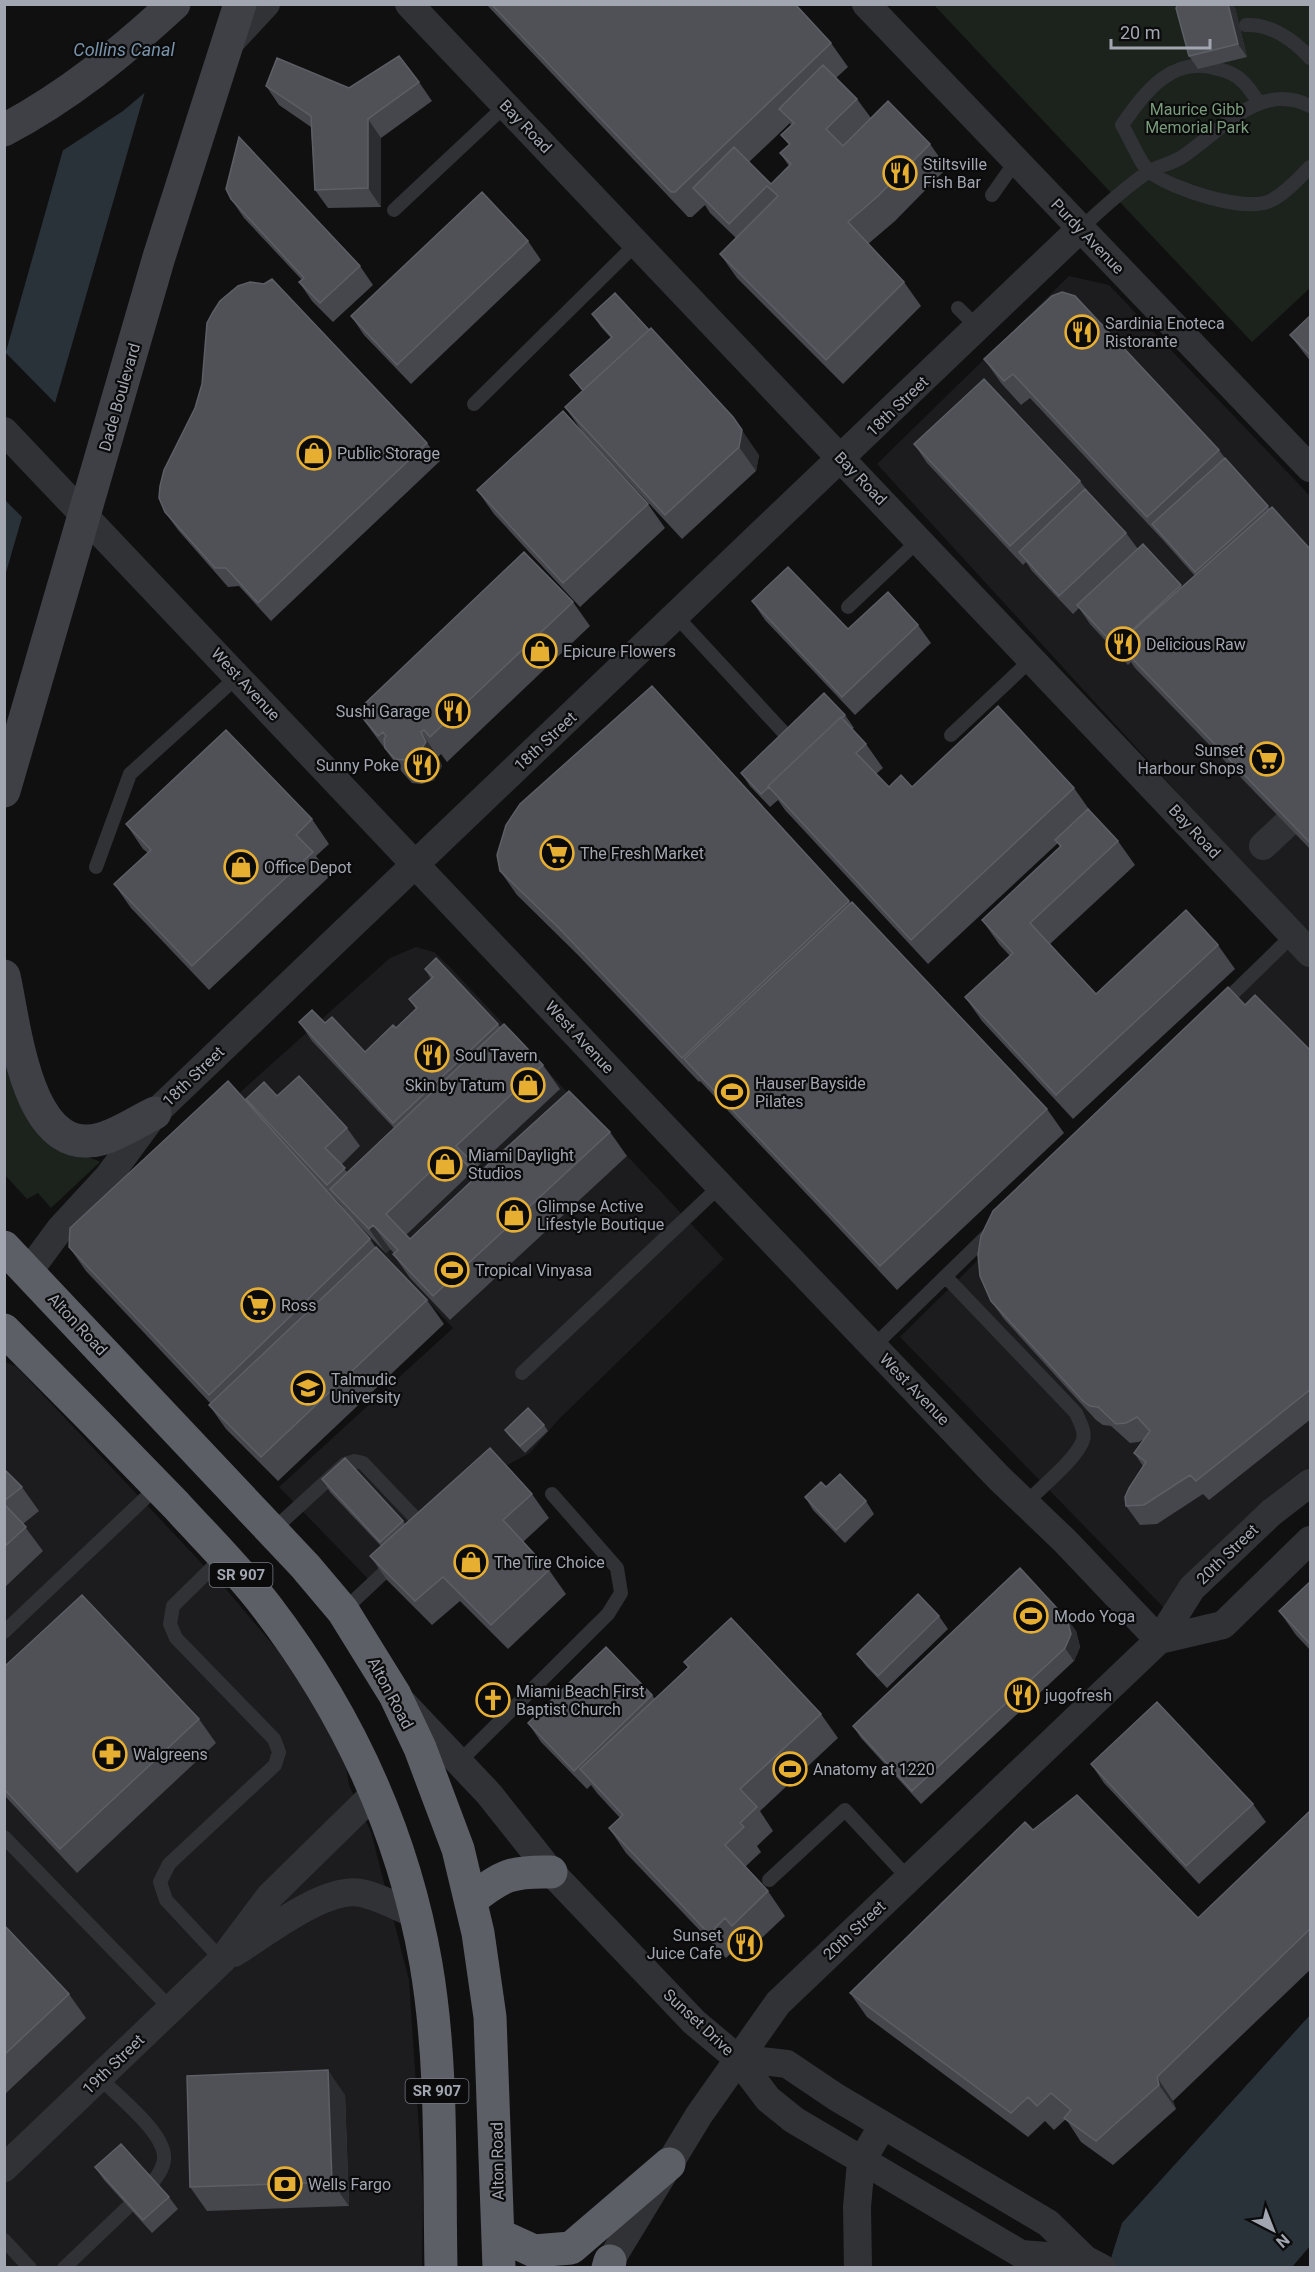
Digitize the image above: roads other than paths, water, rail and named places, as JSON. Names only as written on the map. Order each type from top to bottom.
[{"type":"highway","name":"Alton Road","points":[[4,1247],[273,1530],[343,1611],[395,1695],[441,1800],[458,1849],[471,1900],[490,2017],[499,2268]]},
{"type":"highway","name":"SR 907","points":[[4,1330],[158,1486],[224,1556],[265,1604],[303,1657],[355,1745],[376,1792],[406,1874],[416,1915],[434,2018],[441,2268]]},
{"type":"highway","points":[[471,1900],[504,1876],[517,1872],[551,1872]]},
{"type":"highway","points":[[499,2235],[534,2251],[571,2248],[669,2164]]},
{"type":"main road","points":[[4,130],[46,107],[123,51],[174,4]]},
{"type":"main road","name":"Dade Boulevard","points":[[4,791],[87,514],[159,256],[240,4]]},
{"type":"main road","points":[[4,976],[32,1096],[48,1123],[71,1137],[85,1141],[101,1139],[155,1113]]},
{"type":"street","points":[[224,50],[266,4]]},
{"type":"street","name":"Bay Road","points":[[409,4],[1302,944]]},
{"type":"street","name":"Purdy Avenue","points":[[866,4],[1311,468]]},
{"type":"street","name":"18th Street","points":[[29,1271],[60,1229],[108,1177],[155,1113],[1080,228]]},
{"type":"street","name":"West Avenue","points":[[4,430],[87,514],[720,1186],[1159,1640]]},
{"type":"street","points":[[1263,846],[1311,802]]},
{"type":"street","name":"20th Street","points":[[608,2265],[737,2058],[787,1994],[1159,1640],[1192,1588],[1272,1512],[1311,1483]]},
{"type":"street","points":[[1159,1640],[1223,1625],[1311,1540]]},
{"type":"street","name":"Sunset Drive","points":[[395,1695],[489,1794],[551,1872],[694,2022],[737,2058],[768,2098],[806,2129],[1021,2254],[1093,2263]]},
{"type":"street","name":"19th Street","points":[[4,2168],[222,1960],[270,1896],[376,1792]]},
{"type":"street","name":"19th Street","points":[[222,1960],[321,1900],[338,1894],[358,1892],[376,1897],[416,1915]]},
{"type":"street","points":[[737,2058],[787,2064],[883,2125],[1048,2223],[1093,2263]]},
{"type":"street","points":[[858,2268],[856,2207],[861,2162],[883,2125]]},
{"type":"street","points":[[978,2229],[1000,2194]]},
{"type":"lane","points":[[1246,25],[1268,27],[1286,37],[1311,58]]},
{"type":"lane","points":[[1259,103],[1238,77],[1208,66],[1187,65],[1161,78],[1139,101],[1122,125],[1149,172],[1187,190],[1227,201],[1253,204],[1271,201],[1311,167]]},
{"type":"lane","points":[[1080,228],[1149,172],[1180,158],[1235,116],[1259,103],[1281,99],[1302,102],[1311,106]]},
{"type":"lane","points":[[394,210],[506,105]]},
{"type":"lane","points":[[992,195],[1016,161]]},
{"type":"lane","points":[[474,404],[637,243]]},
{"type":"lane","points":[[958,308],[978,328]]},
{"type":"lane","points":[[848,607],[919,540]]},
{"type":"lane","points":[[676,617],[786,735]]},
{"type":"lane","points":[[951,735],[1032,660]]},
{"type":"lane","points":[[96,867],[130,774],[238,675]]},
{"type":"lane","points":[[1210,1016],[1302,944]]},
{"type":"lane","points":[[522,1373],[720,1186]]},
{"type":"lane","points":[[874,1346],[1001,1222]]},
{"type":"lane","points":[[946,1277],[1076,1413],[1083,1428],[1084,1438],[1076,1452],[1026,1503]]},
{"type":"lane","points":[[273,1530],[345,1464],[355,1461],[363,1463],[421,1524],[424,1532],[419,1541]]},
{"type":"lane","points":[[4,1632],[158,1486]]},
{"type":"lane","points":[[459,1762],[608,1614],[621,1593],[617,1568],[552,1494]]},
{"type":"lane","points":[[222,1960],[166,1900],[160,1882],[169,1864],[275,1765],[279,1752],[274,1738],[176,1638],[170,1624],[173,1606],[224,1556]]},
{"type":"lane","points":[[343,1611],[401,1557]]},
{"type":"lane","points":[[769,1880],[845,1810],[909,1878]]},
{"type":"lane","points":[[4,1837],[170,2008]]},
{"type":"lane","points":[[99,2077],[152,2129],[156,2136],[165,2156],[162,2169],[153,2182]]},
{"type":"lane","points":[[64,2268],[129,2206]]},
{"type":"lane","points":[[4,2240],[30,2268]]},
{"type":"water","name":"Collins Canal","points":[[104,5],[170,5],[5,576],[5,355]]},
{"type":"water","points":[[1310,2015],[1310,2246],[1292,2267],[1108,2268],[1122,2223]]},
{"type":"place","name":"Stiltsville Fish Bar","points":[[900,173]]},
{"type":"place","name":"Sardinia Enoteca Ristorante","points":[[1082,332]]},
{"type":"place","name":"Public Storage","points":[[314,453]]},
{"type":"place","name":"Delicious Raw","points":[[1123,644]]},
{"type":"place","name":"Epicure Flowers","points":[[540,651]]},
{"type":"place","name":"Sushi Garage","points":[[453,711]]},
{"type":"place","name":"Sunset Harbour Shops","points":[[1267,759]]},
{"type":"place","name":"Sunny Poke","points":[[422,765]]},
{"type":"place","name":"The Fresh Market","points":[[557,853]]},
{"type":"place","name":"Office Depot","points":[[241,867]]},
{"type":"place","name":"Soul Tavern","points":[[432,1055]]},
{"type":"place","name":"Skin by Tatum","points":[[528,1085]]},
{"type":"place","name":"Hauser Bayside Pilates","points":[[732,1092]]},
{"type":"place","name":"Miami Daylight Studios","points":[[445,1164]]},
{"type":"place","name":"Glimpse Active Lifestyle Boutique","points":[[514,1215]]},
{"type":"place","name":"Tropical Vinyasa","points":[[452,1270]]},
{"type":"place","name":"Ross","points":[[258,1305]]},
{"type":"place","name":"Talmudic University","points":[[308,1388]]},
{"type":"place","name":"The Tire Choice","points":[[471,1562]]},
{"type":"place","name":"Modo Yoga","points":[[1031,1616]]},
{"type":"place","name":"jugofresh","points":[[1022,1695]]},
{"type":"place","name":"Miami Beach First Baptist Church","points":[[493,1700]]},
{"type":"place","name":"Walgreens","points":[[110,1754]]},
{"type":"place","name":"Anatomy at 1220","points":[[790,1769]]},
{"type":"place","name":"Sunset Juice Cafe","points":[[745,1944]]},
{"type":"place","name":"Wells Fargo","points":[[285,2184]]},
{"type":"park label","name":"Maurice Gibb Memorial Park","points":[[1197,118]]}]
